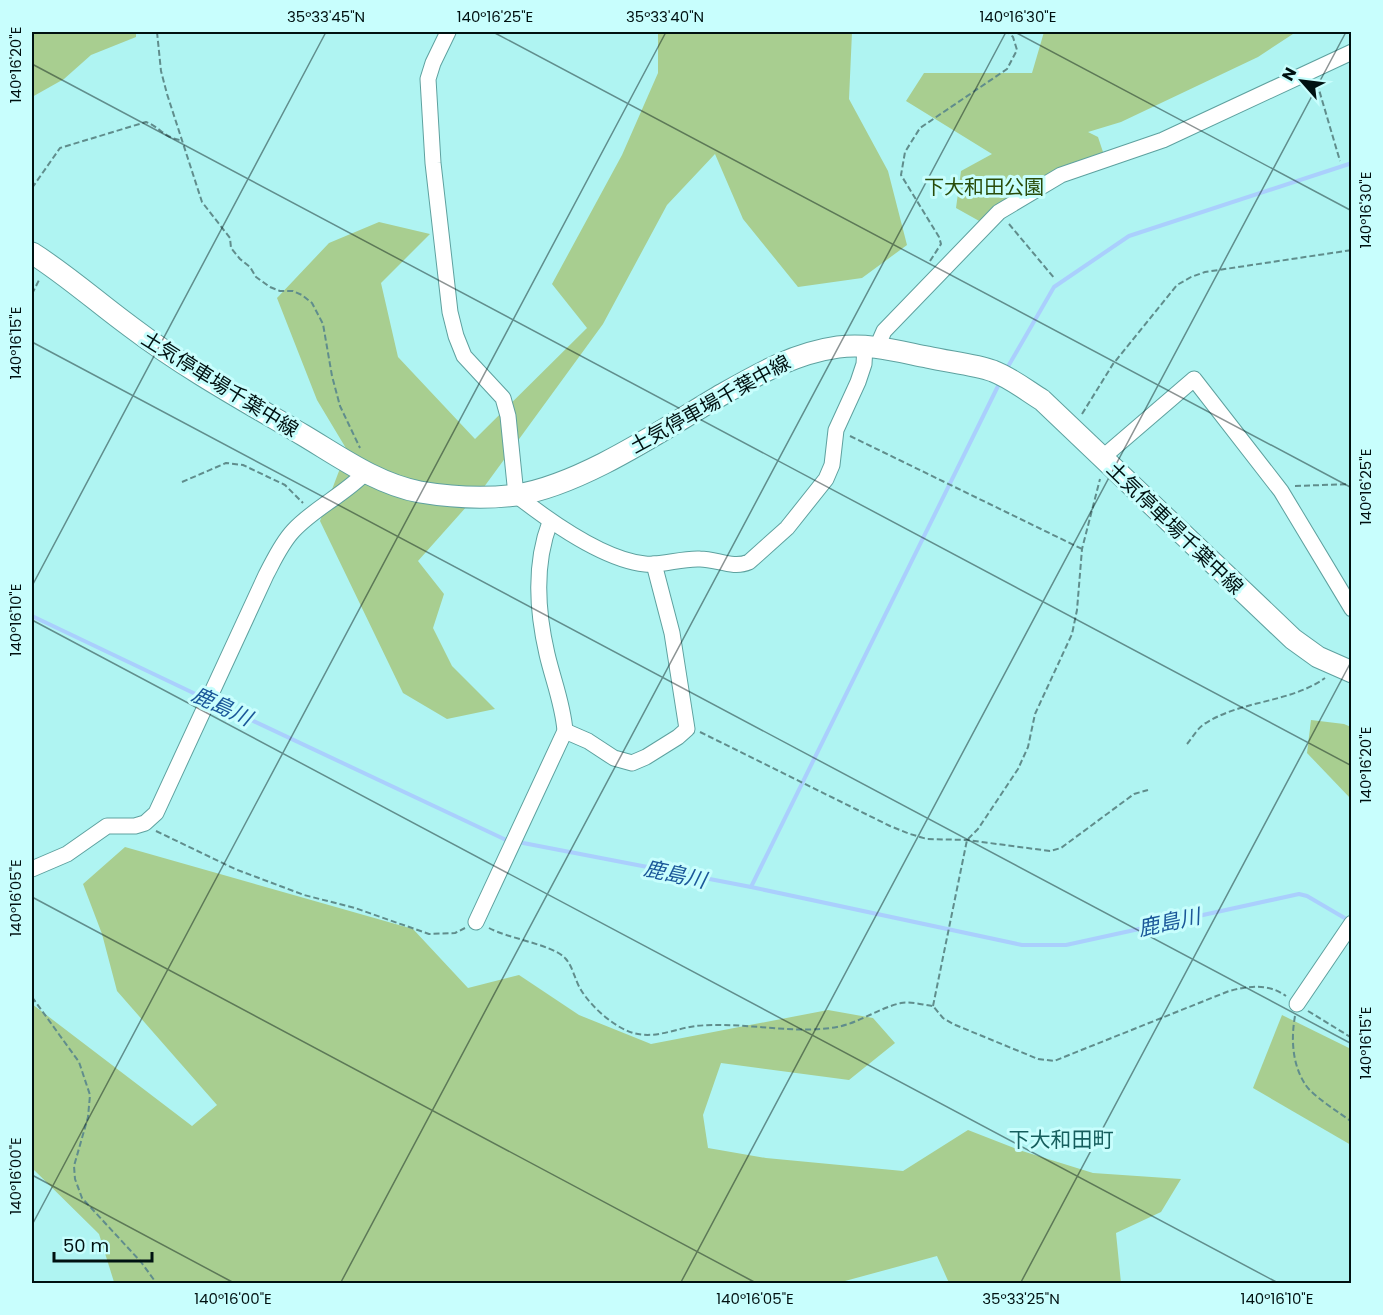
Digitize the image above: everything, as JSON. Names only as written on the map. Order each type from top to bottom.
[{"type":"main road","name":"土気停車場千葉中線","points":[[32,253],[49,263],[131,328],[188,366],[362,470],[419,492],[492,497],[516,495],[571,478],[622,452],[773,365],[816,351],[839,347],[871,346],[991,370],[1012,380],[1042,400],[1293,639],[1318,657],[1346,670]]},
{"type":"street","points":[[448,32],[428,79],[434,163],[450,312],[464,356],[502,398],[508,416],[516,495],[550,522],[618,558],[654,564],[683,558],[742,565],[749,562],[787,528],[826,479],[831,465],[836,429],[858,382],[871,346],[999,212],[1061,175],[1163,140],[1352,52]]},
{"type":"street","points":[[1105,460],[1194,379],[1277,487],[1352,609]]},
{"type":"street","points":[[32,869],[68,855],[107,826],[141,824],[156,813],[281,547],[292,531],[356,483],[362,470]]},
{"type":"street","points":[[476,922],[565,731],[563,709],[547,654],[538,601],[542,555],[550,522]]},
{"type":"street","points":[[565,731],[588,741],[614,758],[632,762],[646,757],[687,729],[672,633],[654,564]]},
{"type":"street","points":[[1297,1004],[1350,925]]},
{"type":"path","points":[[157,32],[161,71],[180,140],[202,202],[230,238],[231,248],[250,267],[256,277],[270,287],[280,291],[293,291],[312,303],[323,324],[340,406],[361,450],[362,470]]},
{"type":"path","points":[[924,269],[938,252],[941,244],[901,175],[905,152],[920,128],[1007,69],[1017,50],[1013,36],[1008,32]]},
{"type":"path","points":[[1312,69],[1340,161]]},
{"type":"path","points":[[32,188],[60,148],[146,122],[154,125],[162,134],[180,140]]},
{"type":"path","points":[[999,212],[1055,279]]},
{"type":"path","points":[[1072,429],[1113,364],[1177,285],[1205,272],[1352,250]]},
{"type":"path","points":[[836,429],[1082,549]]},
{"type":"path","points":[[933,1006],[967,840],[978,829],[1018,769],[1028,747],[1035,714],[1072,634],[1077,610],[1082,549],[1105,460]]},
{"type":"path","points":[[182,482],[226,463],[243,465],[285,485],[313,514]]},
{"type":"path","points":[[1277,487],[1352,484]]},
{"type":"path","points":[[1187,744],[1205,723],[1224,714],[1301,691],[1346,670]]},
{"type":"path","points":[[687,729],[700,732],[910,834],[927,839],[967,840],[1050,851],[1061,848],[1134,794],[1148,790]]},
{"type":"path","points":[[141,824],[235,869],[304,895],[355,908],[429,934],[455,933],[476,922],[499,934],[555,951],[565,958],[582,992],[595,1006],[624,1029],[638,1034],[657,1034],[698,1026],[719,1025],[811,1030],[840,1027],[903,1003],[933,1006],[943,1018],[953,1024],[1038,1059],[1054,1061],[1229,991],[1250,986],[1276,989],[1352,1038]]},
{"type":"path","points":[[32,997],[79,1062],[90,1095],[88,1117],[74,1166],[75,1179],[82,1198],[141,1262],[157,1284]]},
{"type":"path","points":[[1297,1004],[1292,1032],[1294,1057],[1305,1085],[1352,1122]]},
{"type":"green space","points":[[32,32],[136,32],[136,37],[91,55],[64,79],[32,97]]},
{"type":"green space","points":[[658,32],[852,32],[849,99],[888,171],[907,245],[862,278],[798,287],[743,219],[715,154],[667,205],[603,324],[484,487],[418,561],[444,594],[433,628],[452,666],[495,709],[447,719],[403,693],[320,521],[347,450],[317,400],[277,298],[329,243],[379,222],[430,234],[381,283],[398,357],[475,439],[587,328],[552,284],[622,155],[658,73]]},
{"type":"green space","name":"下大和田公園","points":[[1044,32],[1296,32],[1258,57],[1121,122],[1088,132],[1098,137],[1104,155],[981,222],[956,208],[961,171],[992,154],[906,101],[924,73],[1032,73]]},
{"type":"green space","points":[[1311,720],[1351,727],[1351,799],[1307,753]]},
{"type":"green space","points":[[125,847],[413,929],[468,988],[519,975],[579,1015],[651,1044],[828,1010],[873,1018],[895,1043],[849,1080],[721,1063],[703,1115],[708,1148],[766,1158],[903,1171],[968,1130],[1019,1150],[1093,1173],[1181,1179],[1161,1212],[1116,1233],[1121,1283],[949,1283],[937,1256],[834,1284],[112,1283],[114,1282],[99,1234],[32,1168],[32,1004],[192,1126],[217,1105],[117,991],[102,934],[83,884]]},
{"type":"green space","points":[[1282,1015],[1351,1049],[1351,1145],[1253,1088]]},
{"type":"waterway","points":[[1006,370],[1054,287],[1129,236],[1352,163]]},
{"type":"waterway","points":[[751,887],[1000,382]]},
{"type":"waterway","name":"鹿島川","points":[[32,616],[206,699]]},
{"type":"waterway","name":"鹿島川","points":[[213,702],[510,841]]},
{"type":"waterway","name":"鹿島川","points":[[518,842],[751,887],[1022,945],[1066,945],[1299,894],[1307,896],[1348,920]]},
{"type":"district","name":"下大和田町","points":[[1061,1139]]}]
